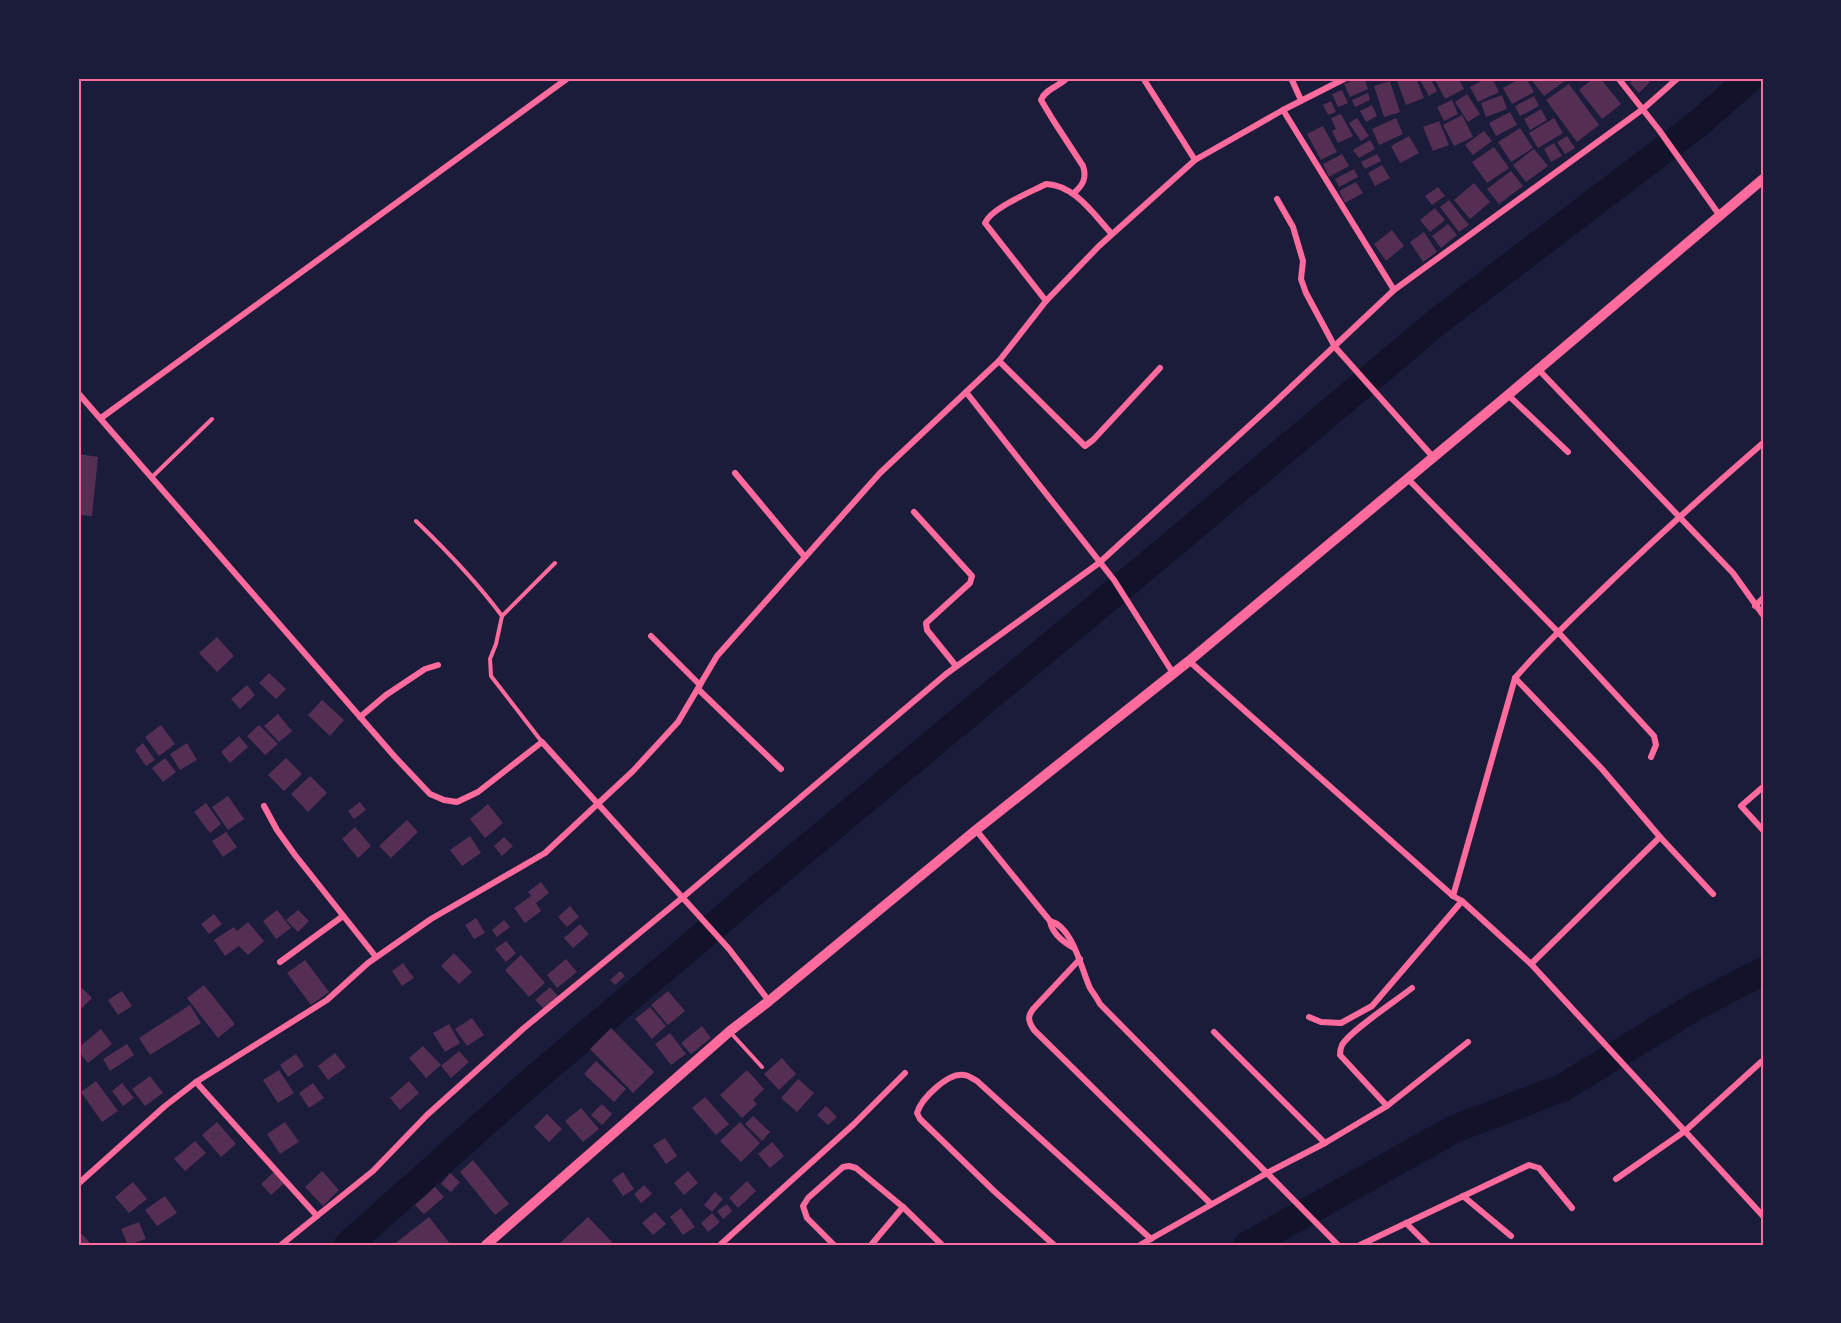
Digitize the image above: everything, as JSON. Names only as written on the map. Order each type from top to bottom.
[{"type":"main road","points":[[486,1245],[730,1031],[976,830],[1189,661],[1763,179]]},
{"type":"street","points":[[101,418],[568,78]]},
{"type":"street","points":[[1067,78],[1043,94],[1041,100],[1083,166],[1084,182],[1074,193]]},
{"type":"street","points":[[1143,78],[1195,160]]},
{"type":"street","points":[[1291,78],[1301,100]]},
{"type":"street","points":[[78,1184],[196,1082],[327,1000],[376,957],[431,918],[544,853],[633,771],[678,722],[717,656],[880,473],[999,361],[1046,301],[1098,246],[1195,160],[1301,100],[1346,78]]},
{"type":"street","points":[[1618,78],[1659,130],[1720,216]]},
{"type":"street","points":[[281,1245],[373,1171],[427,1115],[524,1028],[956,666],[1099,563],[1394,290],[1643,109],[1678,78]]},
{"type":"street","points":[[1283,110],[1394,290]]},
{"type":"street","points":[[1046,301],[985,223],[987,219],[998,210],[1046,184],[1054,184],[1074,193],[1112,234]]},
{"type":"street","points":[[1277,199],[1293,226],[1303,261],[1301,279],[1306,293],[1335,347],[1433,457]]},
{"type":"street","points":[[999,361],[1085,446],[1160,368]]},
{"type":"street","points":[[1538,368],[1733,573],[1763,615]]},
{"type":"street","points":[[966,392],[1114,580],[1173,673]]},
{"type":"street","points":[[78,393],[360,717],[430,794],[457,802],[478,792],[542,742],[729,949],[769,1001]]},
{"type":"street","points":[[1508,395],[1568,452]]},
{"type":"street","points":[[1453,896],[1515,678],[1535,654],[1679,516],[1763,443]]},
{"type":"street","points":[[735,473],[805,557]]},
{"type":"street","points":[[1408,478],[1558,632],[1654,736],[1656,745],[1651,757]]},
{"type":"street","points":[[914,512],[972,576],[970,583],[926,623],[927,630],[956,666]]},
{"type":"street","points":[[1755,606],[1763,598]]},
{"type":"street","points":[[651,636],[781,770]]},
{"type":"street","points":[[1189,661],[1531,964],[1763,1216]]},
{"type":"street","points":[[360,717],[386,695],[425,669],[438,665]]},
{"type":"street","points":[[1515,678],[1602,769],[1713,894]]},
{"type":"street","points":[[1763,787],[1741,806],[1763,830]]},
{"type":"street","points":[[264,806],[277,830],[376,957]]},
{"type":"street","points":[[976,830],[1050,921],[1056,922],[1071,940],[1090,989],[1100,1004],[1338,1245]]},
{"type":"street","points":[[1531,964],[1660,837]]},
{"type":"street","points":[[1309,1017],[1321,1022],[1341,1023],[1372,1006],[1461,901]]},
{"type":"street","points":[[280,962],[343,916]]},
{"type":"street","points":[[1080,959],[1034,1008],[1029,1015],[1029,1022],[1034,1030],[1211,1204]]},
{"type":"street","points":[[1387,1106],[1340,1055],[1340,1050],[1356,1031],[1412,988]]},
{"type":"street","points":[[1214,1032],[1324,1143]]},
{"type":"street","points":[[1140,1245],[1387,1106],[1468,1042]]},
{"type":"street","points":[[1616,1179],[1685,1131],[1761,1062]]},
{"type":"street","points":[[720,1245],[854,1124],[905,1073]]},
{"type":"street","points":[[1054,1245],[920,1119],[917,1113],[919,1106],[943,1082],[954,1075],[966,1075],[977,1081],[1151,1239]]},
{"type":"street","points":[[196,1082],[317,1216]]},
{"type":"street","points":[[1360,1245],[1529,1165],[1539,1168],[1572,1208]]},
{"type":"street","points":[[834,1245],[807,1218],[803,1206],[808,1198],[843,1167],[849,1166],[856,1168],[903,1207],[942,1245]]},
{"type":"street","points":[[1463,1196],[1510,1236]]},
{"type":"street","points":[[871,1245],[903,1207]]},
{"type":"street","points":[[1406,1223],[1428,1245]]},
{"type":"lane","points":[[152,477],[212,419]]},
{"type":"lane","points":[[416,521],[464,571],[502,616]]},
{"type":"lane","points":[[542,742],[491,676],[490,659],[502,616],[555,563]]},
{"type":"lane","points":[[730,1031],[762,1067]]},
{"type":"building","points":[[1364,78],[1368,89],[1350,97],[1344,84]]},
{"type":"building","points":[[1396,78],[1416,78],[1424,98],[1406,105]]},
{"type":"building","points":[[1419,78],[1430,78],[1437,91],[1429,96]]},
{"type":"building","points":[[1434,78],[1458,78],[1464,89],[1445,99]]},
{"type":"building","points":[[1487,78],[1492,78],[1499,92],[1478,102],[1470,87]]},
{"type":"building","points":[[1521,78],[1526,78],[1534,92],[1512,104],[1503,88]]},
{"type":"building","points":[[1530,78],[1563,78],[1565,81],[1544,96]]},
{"type":"building","points":[[1594,78],[1600,78],[1621,104],[1602,119],[1579,90]]},
{"type":"building","points":[[1635,78],[1646,78],[1650,82],[1639,93],[1630,83]]},
{"type":"building","points":[[1390,81],[1400,112],[1384,117],[1374,86]]},
{"type":"building","points":[[1569,84],[1599,125],[1577,142],[1546,100]]},
{"type":"building","points":[[1342,90],[1348,103],[1338,107],[1332,94]]},
{"type":"building","points":[[1368,93],[1370,100],[1355,107],[1352,100]]},
{"type":"building","points":[[1467,94],[1480,114],[1468,122],[1455,102]]},
{"type":"building","points":[[1502,95],[1507,109],[1486,117],[1481,103]]},
{"type":"building","points":[[1534,96],[1539,106],[1520,116],[1515,106]]},
{"type":"building","points":[[1452,100],[1458,114],[1444,121],[1437,107]]},
{"type":"building","points":[[1331,101],[1336,112],[1328,115],[1323,105]]},
{"type":"building","points":[[1372,105],[1377,116],[1366,122],[1360,111]]},
{"type":"building","points":[[1541,109],[1547,120],[1530,130],[1524,119]]},
{"type":"building","points":[[1510,112],[1517,125],[1496,136],[1489,123]]},
{"type":"building","points":[[1341,114],[1353,136],[1338,143],[1332,131],[1336,129],[1331,118]]},
{"type":"building","points":[[1462,115],[1473,137],[1454,146],[1443,125]]},
{"type":"building","points":[[1357,118],[1369,136],[1361,141],[1349,123]]},
{"type":"building","points":[[1396,118],[1403,134],[1379,145],[1372,129]]},
{"type":"building","points":[[1554,118],[1563,133],[1538,148],[1529,133]]},
{"type":"building","points":[[1439,121],[1449,145],[1433,151],[1423,127]]},
{"type":"building","points":[[1323,126],[1337,152],[1321,160],[1307,134]]},
{"type":"building","points":[[1520,128],[1533,148],[1511,162],[1498,142]]},
{"type":"building","points":[[1484,131],[1492,141],[1473,155],[1465,145]]},
{"type":"building","points":[[1409,136],[1419,153],[1400,163],[1391,146]]},
{"type":"building","points":[[1567,136],[1575,148],[1565,154],[1557,142]]},
{"type":"building","points":[[1370,140],[1375,149],[1359,158],[1353,150]]},
{"type":"building","points":[[1554,143],[1562,156],[1551,162],[1544,149]]},
{"type":"building","points":[[1494,147],[1509,168],[1487,183],[1472,162]]},
{"type":"building","points":[[1534,149],[1548,166],[1526,182],[1513,165]]},
{"type":"building","points":[[1342,154],[1349,166],[1329,177],[1323,164]]},
{"type":"building","points":[[1377,154],[1381,161],[1365,169],[1361,162]]},
{"type":"building","points":[[1382,165],[1390,178],[1375,186],[1368,173]]},
{"type":"building","points":[[1354,169],[1358,177],[1339,187],[1335,179]]},
{"type":"building","points":[[1511,171],[1523,186],[1499,204],[1487,189]]},
{"type":"building","points":[[1356,182],[1363,193],[1345,203],[1339,191]]},
{"type":"building","points":[[1474,183],[1490,202],[1470,219],[1454,200]]},
{"type":"building","points":[[1438,187],[1445,196],[1432,205],[1425,196]]},
{"type":"building","points":[[1449,200],[1469,225],[1459,232],[1440,207]]},
{"type":"building","points":[[1435,208],[1445,220],[1430,232],[1420,220]]},
{"type":"building","points":[[1448,224],[1457,235],[1441,248],[1432,236]]},
{"type":"building","points":[[1392,230],[1404,246],[1386,261],[1374,244]]},
{"type":"building","points":[[1424,232],[1437,252],[1423,262],[1410,242]]},
{"type":"building","points":[[79,454],[98,457],[92,516],[78,515]]},
{"type":"building","points":[[217,637],[234,656],[217,672],[199,653]]},
{"type":"building","points":[[269,673],[286,689],[276,699],[259,683]]},
{"type":"building","points":[[247,685],[255,695],[240,709],[231,699]]},
{"type":"building","points":[[322,700],[344,720],[330,736],[308,715]]},
{"type":"building","points":[[278,714],[292,731],[279,742],[264,726]]},
{"type":"building","points":[[161,725],[175,744],[159,756],[145,737]]},
{"type":"building","points":[[259,725],[278,744],[265,755],[247,736]]},
{"type":"building","points":[[239,736],[248,747],[230,763],[221,752]]},
{"type":"building","points":[[143,743],[155,760],[146,766],[135,750]]},
{"type":"building","points":[[187,743],[197,760],[180,770],[170,754]]},
{"type":"building","points":[[165,758],[176,772],[163,782],[152,768]]},
{"type":"building","points":[[286,758],[302,774],[284,791],[268,775]]},
{"type":"building","points":[[310,776],[327,793],[308,812],[291,794]]},
{"type":"building","points":[[228,796],[244,819],[228,830],[212,807]]},
{"type":"building","points":[[360,802],[366,810],[354,819],[348,811]]},
{"type":"building","points":[[206,803],[221,824],[210,833],[194,812]]},
{"type":"building","points":[[488,804],[503,823],[485,838],[470,819]]},
{"type":"building","points":[[407,820],[418,832],[391,858],[379,846]]},
{"type":"building","points":[[355,827],[371,846],[358,858],[342,839]]},
{"type":"building","points":[[226,832],[237,847],[223,857],[212,841]]},
{"type":"building","points":[[470,836],[481,853],[462,866],[450,850]]},
{"type":"building","points":[[504,837],[513,846],[502,856],[494,846]]},
{"type":"building","points":[[541,882],[549,893],[536,903],[541,911],[525,923],[514,908],[531,896],[528,892]]},
{"type":"building","points":[[570,906],[579,917],[567,927],[558,917]]},
{"type":"building","points":[[277,910],[291,928],[276,939],[263,921]]},
{"type":"building","points":[[298,910],[309,921],[298,932],[286,920]]},
{"type":"building","points":[[214,914],[222,924],[209,934],[201,924]]},
{"type":"building","points":[[476,918],[485,933],[474,939],[465,925]]},
{"type":"building","points":[[504,920],[510,927],[497,937],[492,930]]},
{"type":"building","points":[[248,922],[264,941],[248,955],[239,946],[225,956],[214,940],[234,927],[237,931]]},
{"type":"building","points":[[580,924],[589,934],[573,948],[564,938]]},
{"type":"building","points":[[506,941],[516,953],[506,962],[495,949]]},
{"type":"building","points":[[454,953],[472,972],[459,984],[441,966]]},
{"type":"building","points":[[521,955],[545,983],[529,997],[505,970]]},
{"type":"building","points":[[566,959],[577,972],[557,988],[547,975]]},
{"type":"building","points":[[305,960],[329,992],[311,1005],[287,973]]},
{"type":"building","points":[[403,963],[414,978],[402,986],[392,971]]},
{"type":"building","points":[[620,971],[625,976],[615,985],[610,980]]},
{"type":"building","points":[[204,985],[235,1024],[218,1038],[187,998]]},
{"type":"building","points":[[550,987],[558,996],[544,1009],[535,1000]]},
{"type":"building","points":[[82,988],[92,998],[82,1008],[78,1004],[78,992]]},
{"type":"building","points":[[122,991],[132,1006],[118,1015],[108,1000]]},
{"type":"building","points":[[668,991],[685,1011],[668,1025],[651,1005]]},
{"type":"building","points":[[190,1005],[201,1023],[150,1055],[139,1038]]},
{"type":"building","points":[[650,1007],[666,1026],[652,1039],[635,1019]]},
{"type":"building","points":[[472,1018],[484,1035],[467,1046],[455,1029]]},
{"type":"building","points":[[449,1024],[460,1043],[445,1052],[433,1033]]},
{"type":"building","points":[[702,1026],[711,1038],[691,1054],[681,1043]]},
{"type":"building","points":[[611,1028],[654,1072],[633,1093],[590,1049]]},
{"type":"building","points":[[101,1029],[112,1044],[88,1063],[78,1048]]},
{"type":"building","points":[[670,1033],[686,1054],[671,1065],[655,1044]]},
{"type":"building","points":[[127,1044],[134,1055],[110,1071],[103,1059]]},
{"type":"building","points":[[423,1046],[441,1065],[426,1078],[409,1058]]},
{"type":"building","points":[[459,1051],[469,1062],[451,1078],[441,1066]]},
{"type":"building","points":[[335,1053],[346,1067],[328,1080],[318,1066]]},
{"type":"building","points":[[296,1054],[304,1066],[288,1077],[280,1065]]},
{"type":"building","points":[[782,1058],[796,1074],[779,1090],[764,1074]]},
{"type":"building","points":[[596,1061],[626,1089],[614,1102],[584,1074]]},
{"type":"building","points":[[279,1070],[294,1093],[278,1103],[263,1080]]},
{"type":"building","points":[[747,1070],[764,1089],[753,1100],[757,1104],[742,1118],[720,1095]]},
{"type":"building","points":[[150,1076],[163,1093],[145,1106],[132,1089]]},
{"type":"building","points":[[798,1079],[814,1093],[797,1112],[781,1098]]},
{"type":"building","points":[[96,1081],[118,1111],[102,1122],[81,1092]]},
{"type":"building","points":[[409,1081],[419,1093],[400,1110],[390,1098]]},
{"type":"building","points":[[122,1083],[134,1098],[123,1106],[112,1091]]},
{"type":"building","points":[[313,1083],[324,1098],[309,1108],[299,1093]]},
{"type":"building","points":[[705,1097],[729,1124],[716,1135],[692,1108]]},
{"type":"building","points":[[602,1104],[612,1114],[602,1125],[591,1115]]},
{"type":"building","points":[[826,1106],[837,1117],[828,1125],[817,1115]]},
{"type":"building","points":[[581,1108],[599,1129],[583,1142],[565,1121]]},
{"type":"building","points":[[547,1114],[562,1129],[549,1142],[534,1127]]},
{"type":"building","points":[[753,1116],[770,1132],[762,1141],[745,1124]]},
{"type":"building","points":[[217,1122],[236,1144],[221,1157],[202,1135]]},
{"type":"building","points":[[285,1122],[299,1142],[280,1154],[267,1134]]},
{"type":"building","points":[[740,1122],[760,1143],[741,1162],[720,1141]]},
{"type":"building","points":[[665,1138],[677,1156],[666,1164],[653,1145]]},
{"type":"building","points":[[195,1141],[206,1153],[185,1171],[174,1159]]},
{"type":"building","points":[[772,1142],[784,1156],[770,1168],[758,1154]]},
{"type":"building","points":[[473,1160],[509,1204],[495,1215],[460,1172]]},
{"type":"building","points":[[275,1171],[286,1182],[271,1195],[261,1184]]},
{"type":"building","points":[[322,1171],[339,1190],[323,1206],[305,1187]]},
{"type":"building","points":[[688,1171],[698,1183],[684,1195],[674,1183]]},
{"type":"building","points":[[623,1172],[634,1189],[623,1196],[612,1180]]},
{"type":"building","points":[[450,1173],[460,1182],[451,1192],[441,1184]]},
{"type":"building","points":[[747,1181],[756,1191],[738,1208],[729,1198]]},
{"type":"building","points":[[133,1182],[147,1199],[129,1213],[115,1197]]},
{"type":"building","points":[[644,1185],[652,1194],[641,1203],[634,1194]]},
{"type":"building","points":[[435,1187],[444,1197],[424,1214],[415,1205]]},
{"type":"building","points":[[715,1192],[723,1199],[712,1212],[704,1205]]},
{"type":"building","points":[[165,1196],[177,1213],[157,1226],[145,1210]]},
{"type":"building","points":[[727,1204],[732,1211],[723,1219],[717,1211]]},
{"type":"building","points":[[681,1208],[695,1227],[683,1235],[670,1217]]},
{"type":"building","points":[[655,1212],[666,1224],[653,1235],[642,1223]]},
{"type":"building","points":[[712,1213],[720,1222],[708,1232],[701,1223]]},
{"type":"building","points":[[429,1217],[451,1245],[393,1245]]},
{"type":"building","points":[[588,1217],[612,1242],[608,1245],[562,1245],[560,1243]]},
{"type":"building","points":[[139,1222],[146,1239],[128,1245],[121,1229]]},
{"type":"building","points":[[78,1230],[92,1245],[78,1245]]},
{"type":"waterway","points":[[348,1245],[533,1080],[765,883],[1437,322],[1699,123],[1750,78]]},
{"type":"waterway","points":[[1248,1245],[1454,1129],[1562,1088],[1696,1006],[1763,971]]}]
